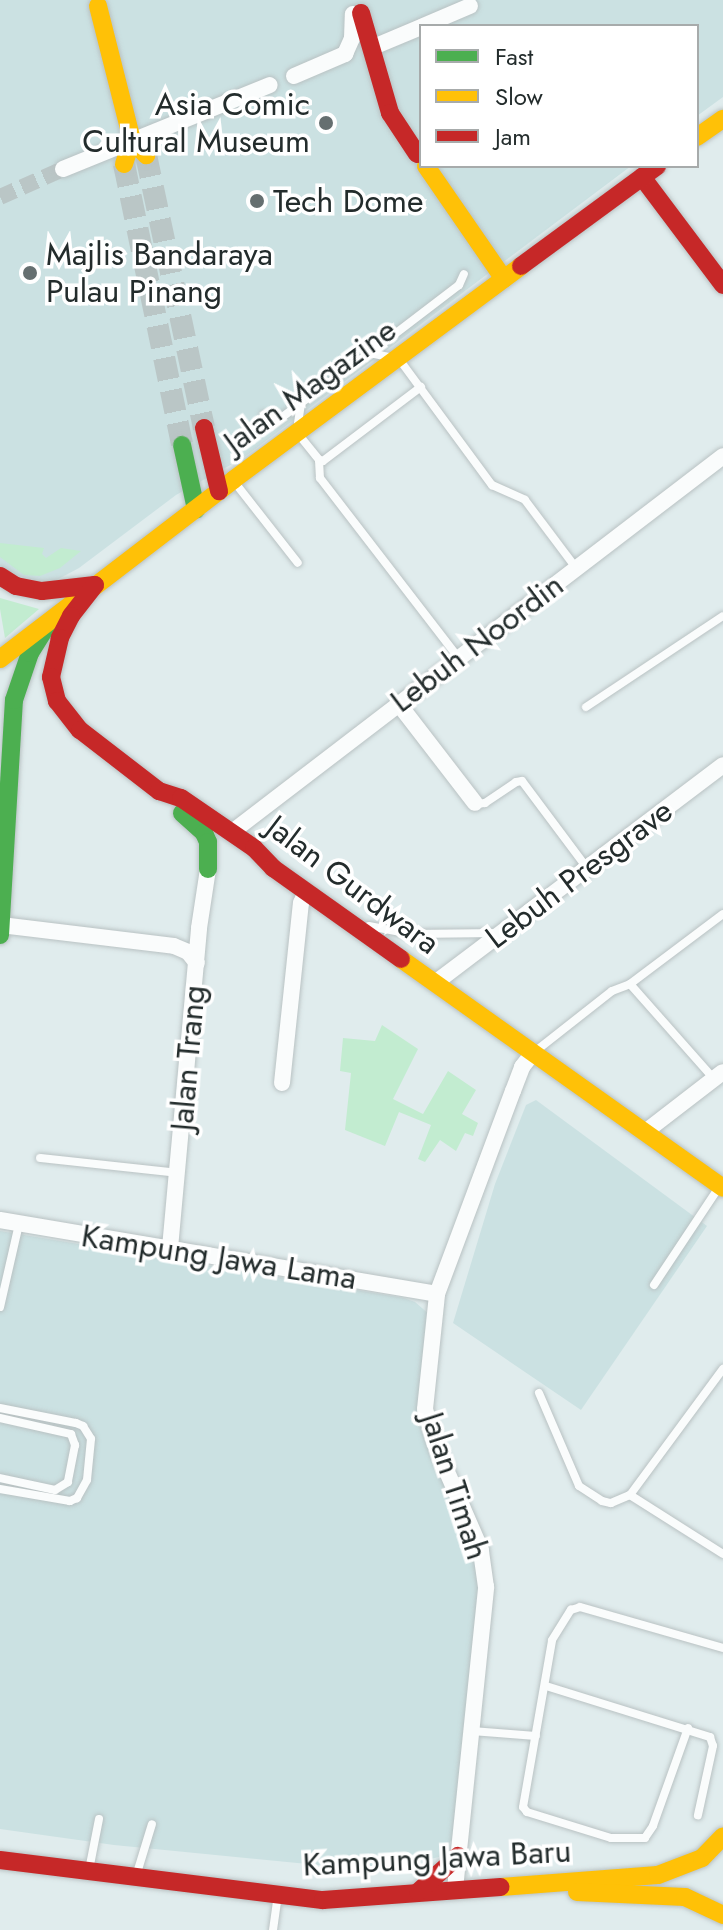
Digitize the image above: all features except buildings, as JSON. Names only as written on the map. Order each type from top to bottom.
[{"type":"main road","points":[[98,6],[132,140],[146,155]]},
{"type":"main road","points":[[357,14],[371,48],[390,113],[419,157]]},
{"type":"main road","points":[[699,136],[723,119]]},
{"type":"main road","points":[[124,164],[132,140]]},
{"type":"main road","points":[[427,168],[504,279]]},
{"type":"main road","points":[[650,172],[723,285]]},
{"type":"main road","name":"Jalan Magazine","points":[[0,659],[61,609],[650,172]]},
{"type":"main road","points":[[204,428],[226,486]]},
{"type":"main road","points":[[182,445],[196,509]]},
{"type":"main road","points":[[0,576],[27,589],[95,585]]},
{"type":"main road","name":"Jalan Gurdwara","points":[[95,585],[71,616],[60,638],[52,667],[57,701],[80,730],[159,791],[181,798],[232,832],[306,892],[722,1187]]},
{"type":"main road","points":[[1,930],[14,700],[30,653],[61,609]]},
{"type":"main road","points":[[159,791],[204,833],[208,869]]},
{"type":"main road","points":[[208,869],[226,855],[235,853],[273,868]]},
{"type":"main road","name":"Kampung Jawa Baru","points":[[0,1860],[323,1900],[658,1875],[702,1858],[723,1836]]},
{"type":"main road","points":[[417,1892],[434,1881],[458,1856]]},
{"type":"main road","points":[[558,1882],[584,1895],[685,1897],[723,1915]]},
{"type":"street","points":[[427,24],[477,3]]},
{"type":"street","points":[[294,76],[345,54],[357,14]]},
{"type":"street","points":[[371,48],[419,27]]},
{"type":"street","points":[[63,169],[270,85]]},
{"type":"street","name":"Lebuh Noordin","points":[[232,832],[723,456]]},
{"type":"street","points":[[398,703],[475,803]]},
{"type":"street","name":"Lebuh Presgrave","points":[[435,983],[723,765]]},
{"type":"street","name":"Jalan Trang","points":[[170,1248],[199,928],[208,869]]},
{"type":"street","points":[[282,1083],[306,892]]},
{"type":"street","points":[[174,946],[184,942],[199,928]]},
{"type":"street","points":[[1,930],[174,946],[188,952],[197,963]]},
{"type":"street","name":"Jalan Timah","points":[[455,1889],[486,1587],[481,1550],[435,1444],[425,1409],[437,1294],[522,1067],[533,1053]]},
{"type":"street","points":[[645,1132],[718,1075]]},
{"type":"street","name":"Kampung Jawa Lama","points":[[0,1220],[437,1294]]},
{"type":"lane","points":[[264,415],[271,422],[277,421],[459,285],[464,274]]},
{"type":"lane","points":[[370,353],[399,359],[492,485],[525,500],[576,568]]},
{"type":"lane","points":[[321,460],[421,387]]},
{"type":"lane","points":[[301,403],[297,433],[321,460],[320,478],[458,657]]},
{"type":"lane","points":[[226,486],[298,563]]},
{"type":"lane","points":[[586,707],[723,616]]},
{"type":"lane","points":[[475,803],[485,803],[522,781],[587,868]]},
{"type":"lane","points":[[533,1053],[612,991],[630,984],[723,914]]},
{"type":"lane","points":[[349,922],[411,934],[502,932]]},
{"type":"lane","points":[[630,984],[718,1075]]},
{"type":"lane","points":[[40,1158],[178,1173]]},
{"type":"lane","points":[[654,1285],[722,1187]]},
{"type":"lane","points":[[0,1307],[19,1224]]},
{"type":"lane","points":[[539,1393],[579,1486],[602,1501],[611,1503],[630,1495],[723,1369]]},
{"type":"lane","points":[[0,1408],[76,1423],[83,1426],[91,1439],[87,1480],[77,1498],[70,1501],[0,1489]]},
{"type":"lane","points":[[0,1418],[71,1434],[75,1445],[68,1482],[55,1490],[0,1478]]},
{"type":"lane","points":[[630,1495],[723,1554]]},
{"type":"lane","points":[[688,1728],[650,1834],[645,1838],[627,1840],[527,1812],[523,1807],[552,1640],[564,1617],[580,1607],[723,1648]]},
{"type":"lane","points":[[546,1686],[688,1728],[714,1741],[698,1815]]},
{"type":"lane","points":[[471,1731],[536,1736]]},
{"type":"lane","points":[[89,1871],[99,1819]]},
{"type":"lane","points":[[136,1877],[152,1824]]},
{"type":"lane","points":[[273,1930],[278,1894]]},
{"type":"shaded area","points":[[0,0],[723,0],[723,97],[699,115],[699,24],[419,24],[419,168],[628,168],[243,458],[176,495],[79,568],[49,584],[0,571]]},
{"type":"shaded area","points":[[536,1100],[707,1226],[581,1410],[453,1323],[495,1184],[526,1105]]},
{"type":"shaded area","points":[[0,1231],[404,1298],[415,1302],[430,1315],[424,1430],[472,1539],[480,1603],[453,1838],[439,1857],[404,1865],[338,1867],[114,1845],[0,1829]]},
{"type":"green space","points":[[0,543],[44,548],[42,554],[46,558],[61,548],[81,551],[60,568],[40,576],[24,575],[0,557]]},
{"type":"green space","points":[[0,598],[39,609],[5,638]]},
{"type":"green space","points":[[382,1025],[418,1049],[393,1099],[423,1114],[448,1071],[476,1090],[462,1114],[478,1123],[473,1136],[465,1133],[456,1151],[440,1140],[425,1162],[418,1159],[431,1125],[399,1112],[385,1146],[345,1130],[351,1073],[340,1071],[343,1038],[375,1041]]},
{"type":"tunnel","points":[[146,155],[204,428]]},
{"type":"tunnel","points":[[124,164],[182,445]]},
{"type":"tunnel","points":[[0,197],[63,169]]},
{"type":"traffic: fast","points":[[182,445],[196,509]]},
{"type":"traffic: fast","points":[[0,935],[14,700],[30,653],[46,627]]},
{"type":"traffic: fast","points":[[182,813],[204,833],[208,842],[208,869]]},
{"type":"traffic: slow","points":[[98,6],[132,140],[146,155]]},
{"type":"traffic: slow","points":[[699,136],[723,119]]},
{"type":"traffic: slow","points":[[124,164],[132,140]]},
{"type":"traffic: slow","points":[[427,168],[504,279]]},
{"type":"traffic: slow","points":[[0,659],[233,480],[521,266]]},
{"type":"traffic: slow","points":[[401,959],[723,1188]]},
{"type":"traffic: slow","points":[[501,1887],[658,1875],[702,1858],[723,1836]]},
{"type":"traffic: slow","points":[[577,1892],[685,1897],[723,1915]]},
{"type":"traffic: jam","points":[[361,13],[390,113],[417,154]]},
{"type":"traffic: jam","points":[[521,266],[654,168]]},
{"type":"traffic: jam","points":[[642,177],[723,285]]},
{"type":"traffic: jam","points":[[204,428],[219,491]]},
{"type":"traffic: jam","points":[[0,576],[16,586],[42,591],[95,585]]},
{"type":"traffic: jam","points":[[95,585],[71,616],[60,638],[51,677],[57,701],[80,730],[159,791],[181,798],[254,848],[273,868],[401,959]]},
{"type":"traffic: jam","points":[[418,1892],[458,1856]]},
{"type":"traffic: jam","points":[[0,1860],[323,1900],[501,1887]]},
{"type":"place","name":"Asia Comic Cultural Museum","points":[[326,123]]},
{"type":"place","name":"Tech Dome","points":[[257,201]]},
{"type":"place","name":"Majlis Bandaraya Pulau Pinang","points":[[30,273]]}]
